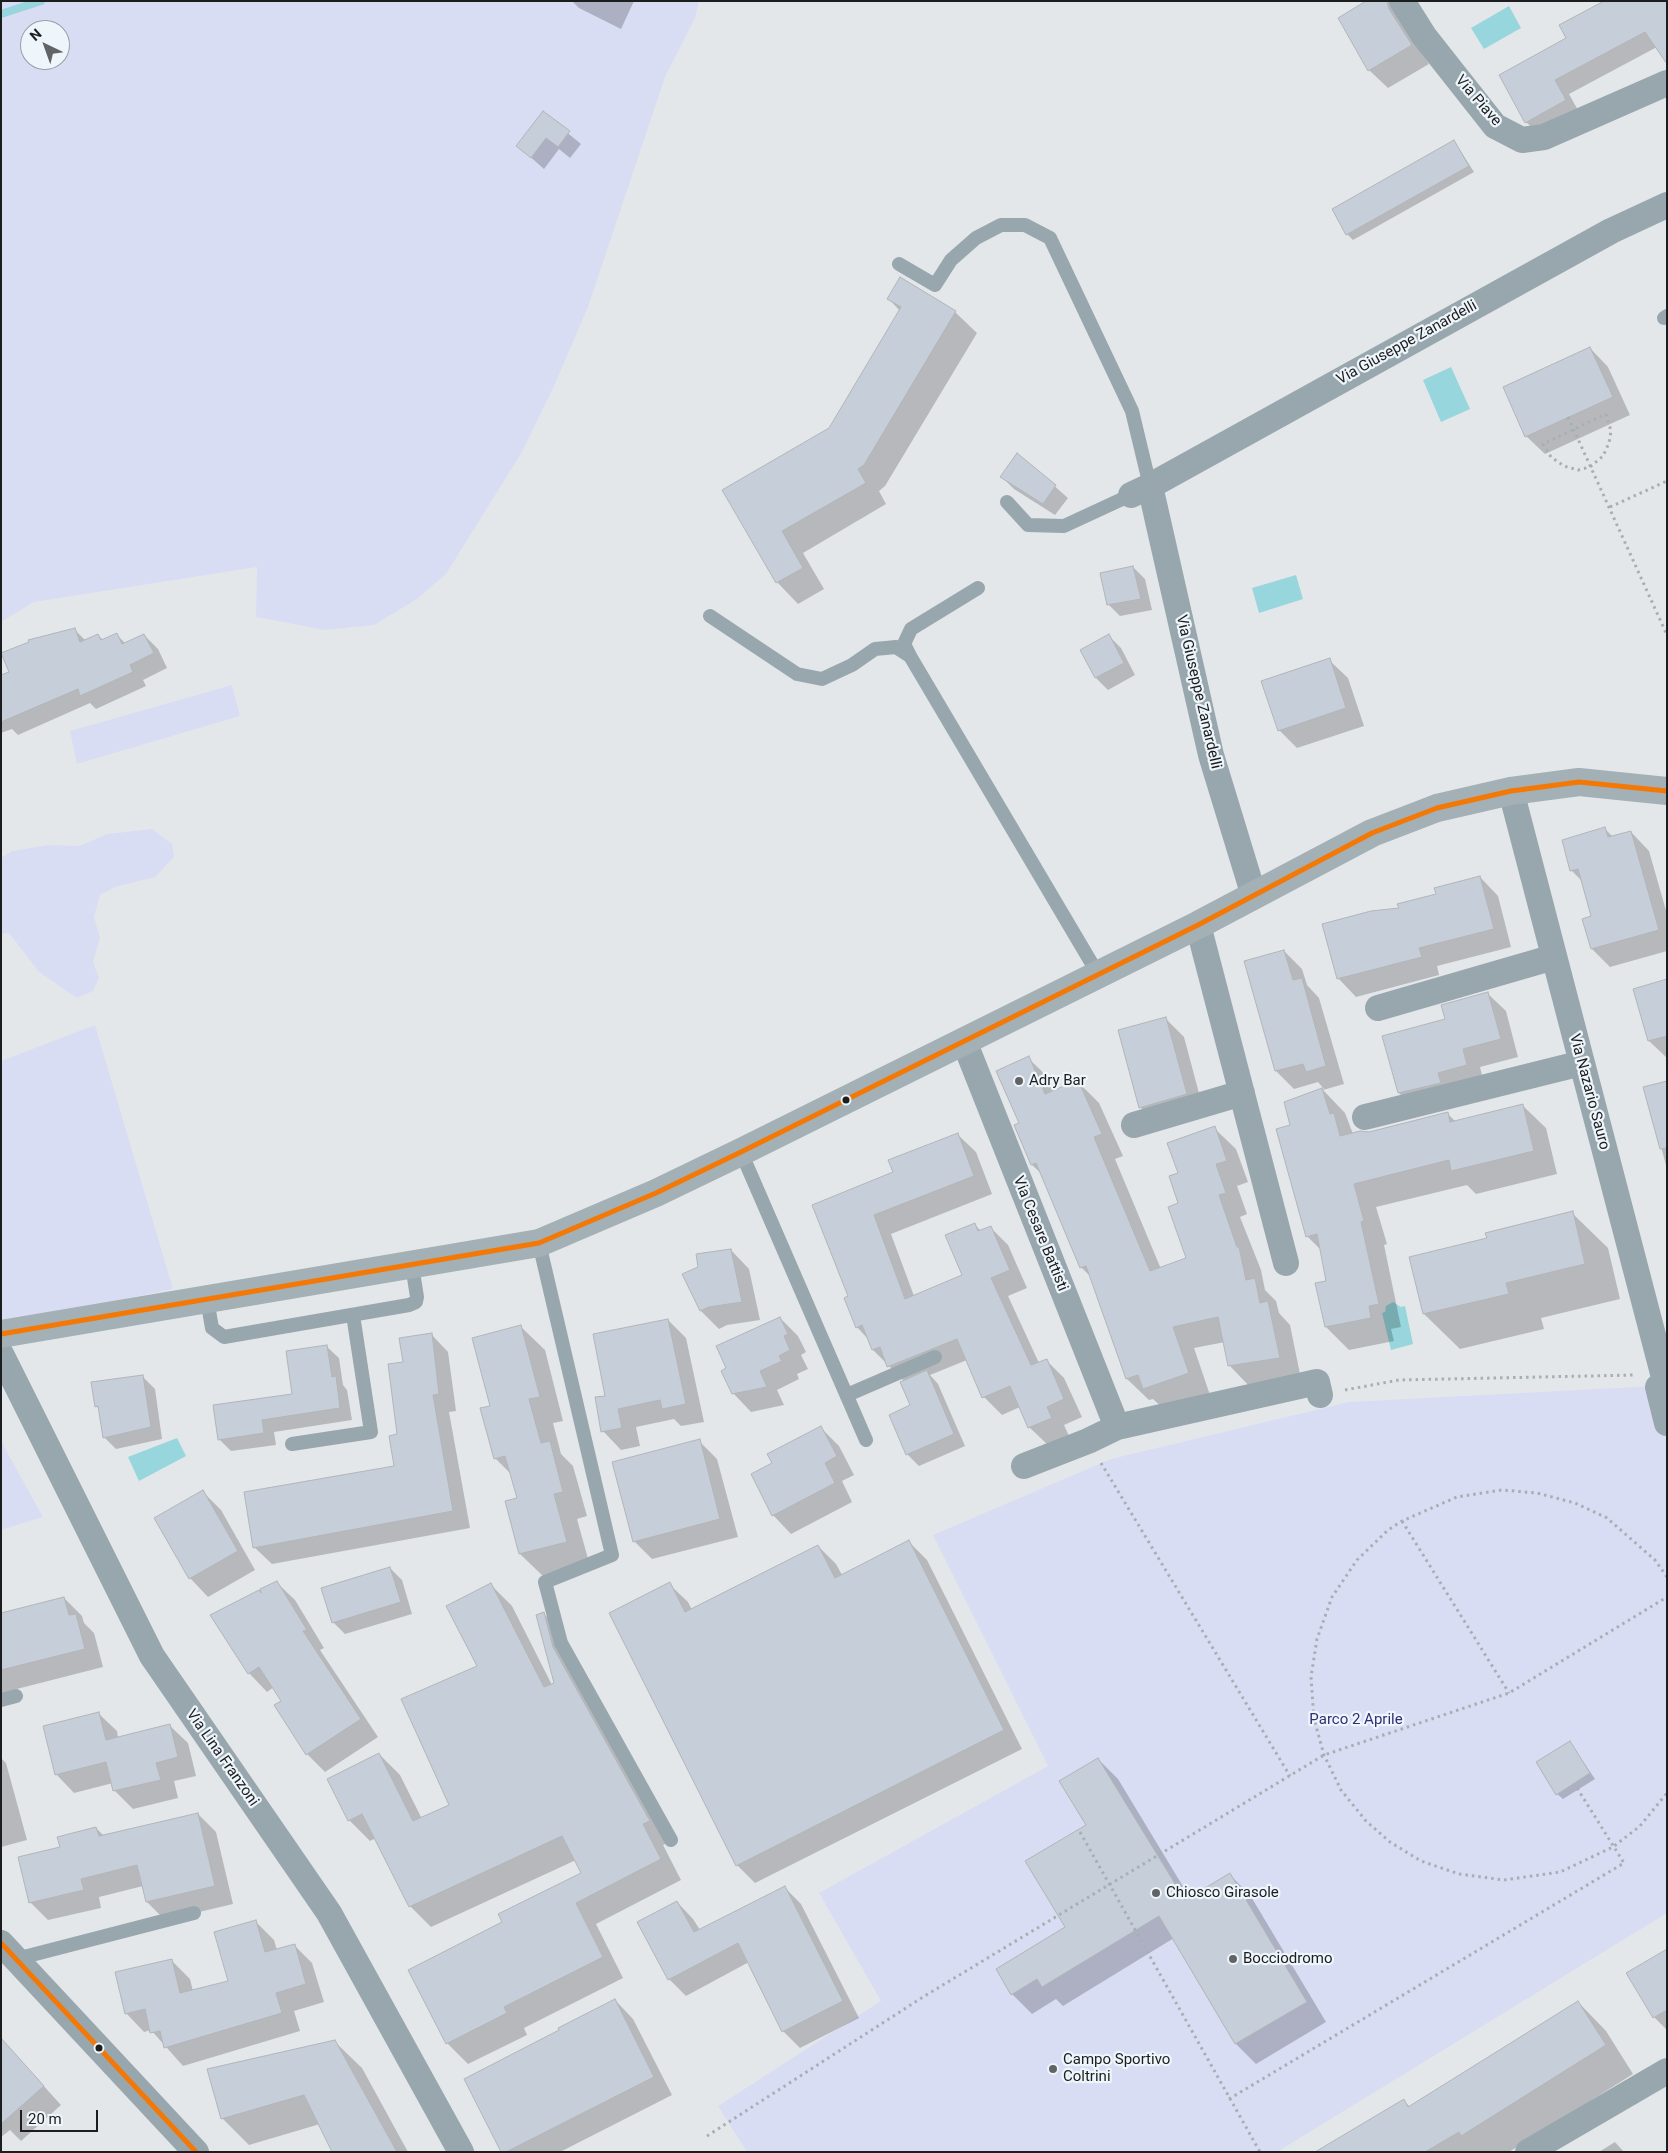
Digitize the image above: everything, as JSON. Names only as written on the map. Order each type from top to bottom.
[{"type":"street","name":"Via Piave","points":[[1402,1],[1424,36],[1495,126],[1522,140],[1544,137],[1667,83]]},
{"type":"street","name":"Via Giuseppe Zanardelli","points":[[1254,896],[1211,755],[1140,490],[1611,231],[1667,205]]},
{"type":"street","points":[[1,1334],[540,1244],[656,1193],[741,1152],[1198,925],[1372,833],[1437,808],[1511,791],[1579,782],[1667,791]]},
{"type":"street","name":"Via Nazario Sauro","points":[[1511,791],[1582,1063],[1660,1381],[1667,1423]]},
{"type":"street","points":[[1198,925],[1286,1263]]},
{"type":"street","points":[[1378,1008],[1554,957]]},
{"type":"street","name":"Via Cesare Battisti","points":[[964,1041],[1117,1427]]},
{"type":"street","points":[[1365,1118],[1582,1063]]},
{"type":"street","points":[[1134,1125],[1242,1093]]},
{"type":"street","name":"Via Lina Franzoni","points":[[1,1354],[152,1656],[329,1913],[461,2152]]},
{"type":"street","points":[[1024,1466],[1088,1441],[1117,1427],[1317,1382],[1320,1395]]},
{"type":"street","points":[[8,1951],[196,2152]]},
{"type":"street","points":[[1528,2152],[1664,2078]]},
{"type":"lane","points":[[899,264],[935,285],[951,260],[976,238],[1001,225],[1026,225],[1050,238],[1132,411],[1140,490],[1064,526],[1028,525],[1007,502]]},
{"type":"lane","points":[[978,588],[911,629],[904,644],[1098,974]]},
{"type":"lane","points":[[710,616],[797,674],[822,679],[852,665],[875,649],[896,647],[910,656]]},
{"type":"lane","points":[[741,1152],[866,1440]]},
{"type":"lane","points":[[540,1244],[612,1555],[546,1582],[561,1643],[671,1840]]},
{"type":"lane","points":[[207,1299],[212,1328],[224,1337],[409,1305],[416,1302],[412,1265]]},
{"type":"lane","points":[[292,1444],[371,1432],[353,1315]]},
{"type":"lane","points":[[847,1395],[935,1357]]},
{"type":"lane","points":[[1,1700],[16,1696]]},
{"type":"lane","points":[[8,1951],[194,1913]]},
{"type":"path","points":[[1606,414],[1611,431],[1609,444],[1603,456],[1590,467],[1578,470],[1564,466],[1551,457],[1542,444],[1606,414]]},
{"type":"path","points":[[1568,418],[1667,635]]},
{"type":"path","points":[[1610,508],[1667,481]]},
{"type":"path","points":[[1320,1395],[1399,1380],[1660,1381]]},
{"type":"path","points":[[1088,1441],[1290,1776]]},
{"type":"path","points":[[1667,1577],[1655,1560],[1607,1518],[1575,1503],[1537,1493],[1502,1490],[1457,1497],[1402,1521],[1388,1530],[1357,1560],[1332,1598],[1317,1639],[1311,1677],[1314,1719],[1324,1755],[1341,1790],[1366,1821],[1390,1842],[1421,1861],[1459,1874],[1504,1880],[1560,1872],[1614,1847],[1640,1826],[1667,1793]]},
{"type":"path","points":[[1402,1521],[1509,1693]]},
{"type":"path","points":[[706,2136],[923,1997],[1324,1755],[1509,1693],[1667,1597]]},
{"type":"path","points":[[1229,2099],[1624,1862],[1577,1788]]},
{"type":"path","points":[[1080,1832],[1260,2152]]},
{"type":"green space","points":[[1,1],[699,1],[695,18],[665,77],[588,307],[554,386],[522,452],[446,574],[417,599],[374,625],[325,630],[256,617],[257,567],[34,602],[1,622]]},
{"type":"green space","points":[[232,685],[240,716],[77,764],[70,731]]},
{"type":"green space","points":[[152,829],[172,844],[174,857],[155,877],[115,887],[100,895],[94,917],[100,938],[93,962],[99,978],[93,991],[77,998],[39,972],[9,933],[1,934],[1,858],[12,851],[48,845],[80,846],[107,834]]},
{"type":"green space","points":[[95,1025],[173,1289],[1,1324],[1,1061]]},
{"type":"green space","name":"Parco 2 Aprile","points":[[1655,1386],[1667,1436],[1667,1913],[1277,2152],[747,2152],[718,2106],[881,2001],[819,1893],[1048,1766],[933,1535],[1111,1459],[1349,1402]]},
{"type":"green space","points":[[1,1441],[43,1517],[1,1530]]},
{"type":"water","points":[[1509,6],[1521,28],[1484,49],[1471,28]]},
{"type":"water","points":[[1451,367],[1470,409],[1441,422],[1423,380]]},
{"type":"water","points":[[1296,575],[1303,599],[1259,613],[1252,588]]},
{"type":"water","points":[[1393,1302],[1401,1307],[1405,1306],[1413,1344],[1391,1350],[1382,1313],[1385,1312],[1386,1306]]},
{"type":"water","points":[[177,1438],[186,1456],[139,1481],[128,1457]]},
{"type":"building","points":[[1366,1],[1387,1],[1389,9],[1412,45],[1368,71],[1338,18]]},
{"type":"building","points":[[1604,1],[1667,1],[1667,64],[1645,32],[1555,80],[1566,100],[1525,123],[1499,75],[1566,38],[1559,25]]},
{"type":"building","points":[[543,111],[570,131],[558,147],[546,138],[531,158],[516,146]]},
{"type":"building","points":[[1454,140],[1469,166],[1346,235],[1332,209]]},
{"type":"building","points":[[900,277],[956,311],[864,465],[858,469],[866,483],[782,531],[803,568],[776,583],[722,490],[829,428],[901,307],[887,299]]},
{"type":"building","points":[[1590,347],[1613,397],[1525,437],[1503,387]]},
{"type":"building","points":[[1017,453],[1056,485],[1043,504],[1000,477]]},
{"type":"building","points":[[1133,566],[1141,599],[1107,605],[1100,573]]},
{"type":"building","points":[[75,628],[80,642],[98,634],[101,640],[117,633],[122,644],[144,634],[154,653],[130,665],[133,672],[80,696],[78,689],[1,722],[1,675],[9,672],[1,653],[29,642],[28,640]]},
{"type":"building","points":[[1109,634],[1124,663],[1095,678],[1080,650]]},
{"type":"building","points":[[1330,658],[1346,708],[1278,731],[1261,681]]},
{"type":"building","points":[[1605,827],[1608,837],[1631,831],[1659,930],[1591,949],[1582,919],[1591,916],[1578,869],[1570,871],[1562,840]]},
{"type":"building","points":[[1480,876],[1494,929],[1419,948],[1422,957],[1337,979],[1322,924],[1371,911],[1399,908],[1397,904],[1436,894],[1434,888]]},
{"type":"building","points":[[1284,950],[1293,980],[1302,978],[1326,1066],[1306,1072],[1303,1064],[1275,1071],[1244,961]]},
{"type":"building","points":[[1667,979],[1667,1036],[1648,1041],[1633,989]]},
{"type":"building","points":[[1488,992],[1501,1039],[1463,1049],[1467,1065],[1438,1073],[1441,1083],[1398,1093],[1382,1036],[1445,1019],[1441,1005]]},
{"type":"building","points":[[1166,1017],[1187,1094],[1139,1108],[1118,1030]]},
{"type":"building","points":[[1029,1056],[1045,1094],[1078,1080],[1102,1134],[1094,1137],[1150,1271],[1186,1258],[1168,1207],[1178,1203],[1169,1176],[1178,1173],[1167,1143],[1215,1126],[1227,1161],[1216,1164],[1226,1193],[1219,1195],[1237,1247],[1239,1247],[1246,1280],[1255,1278],[1260,1303],[1268,1301],[1280,1358],[1228,1366],[1218,1317],[1173,1327],[1189,1373],[1143,1389],[1138,1375],[1126,1379],[1086,1266],[1080,1268],[1036,1163],[1031,1165],[1014,1125],[1019,1123],[996,1071]]},
{"type":"building","points":[[1667,1081],[1667,1148],[1660,1149],[1643,1087]]},
{"type":"building","points":[[1322,1088],[1330,1114],[1334,1113],[1340,1136],[1360,1131],[1369,1132],[1448,1112],[1450,1122],[1523,1104],[1534,1151],[1451,1171],[1449,1160],[1354,1184],[1364,1221],[1361,1222],[1379,1304],[1369,1306],[1371,1318],[1325,1327],[1315,1283],[1326,1281],[1317,1234],[1306,1237],[1276,1129],[1290,1125],[1284,1102]]},
{"type":"building","points":[[958,1133],[974,1176],[874,1215],[905,1299],[962,1275],[945,1235],[975,1223],[978,1231],[991,1226],[1010,1270],[991,1278],[1031,1365],[1047,1359],[1064,1399],[1047,1407],[1052,1418],[1028,1428],[1010,1386],[982,1398],[957,1339],[887,1367],[880,1347],[872,1350],[862,1325],[856,1328],[844,1298],[848,1296],[812,1205],[893,1172],[888,1160]]},
{"type":"building","points":[[1573,1211],[1585,1264],[1506,1283],[1509,1294],[1423,1314],[1409,1257],[1487,1238],[1485,1233]]},
{"type":"building","points":[[731,1249],[742,1302],[709,1307],[700,1311],[682,1274],[698,1267],[696,1254]]},
{"type":"building","points":[[780,1317],[788,1334],[784,1336],[790,1350],[779,1356],[782,1361],[760,1371],[767,1387],[732,1394],[721,1371],[726,1368],[716,1346]]},
{"type":"building","points":[[668,1319],[686,1404],[662,1409],[660,1400],[618,1409],[622,1428],[601,1432],[595,1397],[605,1396],[593,1334]]},
{"type":"building","points":[[521,1325],[540,1397],[529,1399],[541,1443],[550,1441],[563,1492],[554,1494],[567,1542],[519,1554],[505,1501],[517,1498],[505,1456],[494,1459],[480,1408],[490,1406],[472,1338]]},
{"type":"building","points":[[432,1333],[439,1394],[433,1395],[453,1511],[253,1548],[244,1492],[394,1466],[389,1436],[397,1434],[388,1364],[403,1362],[399,1338]]},
{"type":"building","points":[[327,1345],[332,1377],[336,1376],[340,1408],[262,1420],[264,1433],[218,1440],[213,1405],[292,1394],[286,1351]]},
{"type":"building","points":[[927,1370],[954,1434],[906,1455],[889,1415],[910,1405],[900,1382]]},
{"type":"building","points":[[143,1375],[151,1427],[103,1438],[98,1406],[95,1407],[91,1382]]},
{"type":"building","points":[[821,1426],[837,1456],[825,1463],[835,1483],[772,1516],[751,1474],[772,1463],[767,1454]]},
{"type":"building","points":[[700,1439],[720,1519],[633,1542],[612,1462]]},
{"type":"building","points":[[203,1490],[238,1551],[189,1579],[154,1518]]},
{"type":"building","points":[[909,1540],[1004,1730],[736,1866],[609,1613],[670,1582],[685,1612],[818,1545],[835,1578]]},
{"type":"building","points":[[390,1567],[401,1602],[332,1623],[321,1588]]},
{"type":"building","points":[[277,1581],[307,1630],[303,1631],[361,1719],[306,1755],[274,1705],[281,1701],[259,1667],[248,1674],[210,1615],[259,1590],[261,1593],[260,1589]]},
{"type":"building","points":[[491,1583],[544,1687],[554,1683],[536,1615],[544,1612],[553,1647],[650,1821],[643,1824],[661,1859],[576,1903],[603,1957],[504,2007],[507,2013],[446,2044],[408,1970],[502,1922],[498,1914],[581,1873],[562,1836],[409,1907],[362,1814],[348,1821],[327,1779],[379,1753],[413,1821],[449,1805],[401,1699],[477,1666],[446,1606]]},
{"type":"building","points":[[64,1597],[69,1615],[76,1614],[85,1649],[1,1670],[1,1613]]},
{"type":"building","points":[[99,1712],[106,1740],[170,1724],[178,1757],[156,1763],[161,1780],[113,1791],[106,1762],[55,1775],[43,1726]]},
{"type":"building","points":[[1570,1741],[1590,1773],[1556,1795],[1536,1762]]},
{"type":"building","points":[[1098,1758],[1185,1900],[1230,1873],[1307,2002],[1235,2044],[1159,1916],[1042,1987],[1037,1979],[1011,1995],[996,1969],[1065,1927],[1025,1861],[1086,1825],[1059,1781]]},
{"type":"building","points":[[198,1813],[215,1886],[146,1902],[137,1865],[81,1879],[84,1890],[29,1903],[18,1857],[60,1847],[57,1837],[96,1827],[99,1836]]},
{"type":"building","points":[[785,1886],[843,2001],[782,2032],[738,1943],[668,1980],[637,1922],[677,1901],[694,1932]]},
{"type":"building","points":[[256,1920],[265,1952],[295,1944],[306,1984],[276,1993],[282,2013],[164,2048],[160,2031],[150,2033],[145,2009],[125,2014],[115,1972],[172,1959],[180,1993],[228,1981],[214,1932]]},
{"type":"building","points":[[1667,1949],[1667,2010],[1653,2018],[1626,1973]]},
{"type":"building","points":[[615,1999],[654,2077],[506,2152],[501,2152],[464,2079]]},
{"type":"building","points":[[1578,2001],[1606,2045],[1461,2136],[1459,2132],[1425,2152],[1315,2152],[1404,2099],[1408,2107]]},
{"type":"building","points":[[1,2038],[44,2086],[1,2124]]},
{"type":"building","points":[[335,2040],[397,2152],[332,2152],[304,2095],[221,2119],[207,2069]]},
{"type":"waterway","points":[[1,14],[41,1]]},
{"type":"transit line","points":[[1,1334],[539,1243],[656,1193],[741,1152],[1198,925],[1372,833],[1437,808],[1511,791],[1579,782],[1667,791]]},
{"type":"transit line","points":[[1,1943],[196,2152]]},
{"type":"place","name":"Adry Bar","points":[[1019,1081]]},
{"type":"place","name":"Chiosco Girasole","points":[[1156,1893]]},
{"type":"place","name":"Bocciodromo","points":[[1233,1959]]},
{"type":"place","name":"Campo Sportivo Coltrini","points":[[1053,2069]]}]
